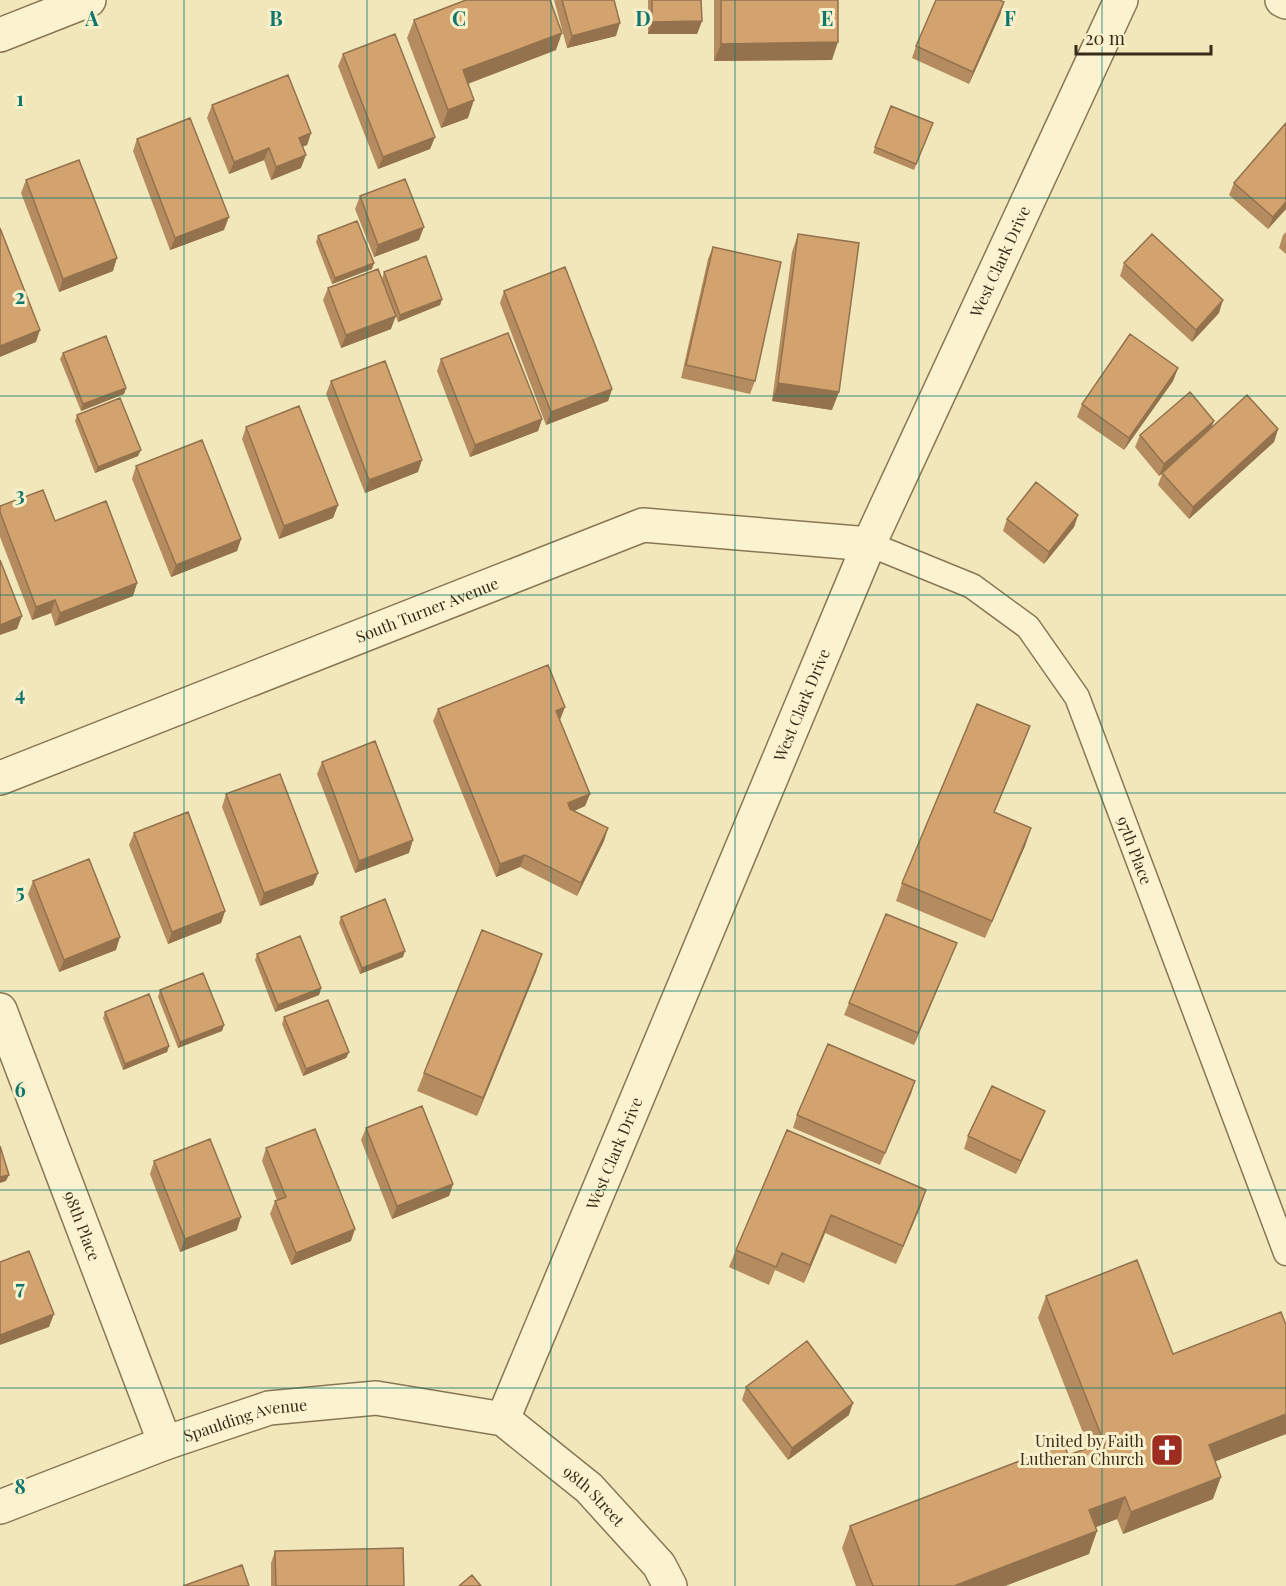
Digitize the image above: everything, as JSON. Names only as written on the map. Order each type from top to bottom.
[{"type":"street","points":[[0,35],[89,0]]},
{"type":"street","name":"West Clark Drive","points":[[503,1419],[869,544],[1121,0]]},
{"type":"street","name":"South Turner Avenue","points":[[0,778],[644,525],[869,544]]},
{"type":"street","name":"98th Place","points":[[0,1010],[165,1443]]},
{"type":"street","name":"Spaulding Avenue","points":[[0,1507],[165,1443],[269,1408],[376,1398],[503,1419]]},
{"type":"street","name":"98th Street","points":[[503,1419],[589,1488],[659,1565],[670,1586]]},
{"type":"lane","name":"97th Place","points":[[869,544],[972,586],[1029,627],[1077,697],[1286,1253]]},
{"type":"building","points":[[466,0],[550,0],[562,33],[463,70],[474,100],[448,110],[414,20]]},
{"type":"building","points":[[562,0],[614,0],[620,23],[572,36]]},
{"type":"building","points":[[652,0],[701,0],[702,21],[652,22]]},
{"type":"building","points":[[721,0],[838,0],[838,42],[721,44]]},
{"type":"building","points":[[936,0],[999,0],[1004,2],[973,72],[916,46]]},
{"type":"building","points":[[395,34],[435,137],[383,157],[343,54]]},
{"type":"building","points":[[288,75],[311,133],[299,138],[306,155],[276,167],[269,148],[234,162],[212,105]]},
{"type":"building","points":[[891,106],[933,123],[916,164],[875,147]]},
{"type":"building","points":[[190,118],[229,217],[175,238],[137,139]]},
{"type":"building","points":[[1286,123],[1286,202],[1273,217],[1234,183]]},
{"type":"building","points":[[79,160],[117,258],[63,279],[26,180]]},
{"type":"building","points":[[405,179],[424,227],[378,245],[360,196]]},
{"type":"building","points":[[357,221],[374,263],[335,278],[318,236]]},
{"type":"building","points":[[0,228],[40,330],[0,346]]},
{"type":"building","points":[[798,234],[859,243],[839,392],[778,383]]},
{"type":"building","points":[[1152,234],[1223,300],[1196,330],[1124,263]]},
{"type":"building","points":[[713,247],[781,262],[755,381],[686,365]]},
{"type":"building","points":[[426,256],[442,299],[400,315],[384,272]]},
{"type":"building","points":[[565,267],[612,389],[551,412],[504,291]]},
{"type":"building","points":[[378,269],[396,316],[346,335],[328,288]]},
{"type":"building","points":[[508,333],[542,419],[475,445],[441,359]]},
{"type":"building","points":[[1130,334],[1178,368],[1129,438],[1082,404]]},
{"type":"building","points":[[106,336],[126,388],[83,404],[63,353]]},
{"type":"building","points":[[385,361],[422,460],[369,480],[331,381]]},
{"type":"building","points":[[1190,392],[1214,421],[1164,464],[1140,435]]},
{"type":"building","points":[[1247,395],[1278,429],[1193,507],[1162,473]]},
{"type":"building","points":[[120,398],[141,450],[98,467],[77,415]]},
{"type":"building","points":[[299,406],[338,505],[284,526],[246,427]]},
{"type":"building","points":[[202,440],[241,539],[176,565],[136,466]]},
{"type":"building","points":[[1036,482],[1078,515],[1049,552],[1007,519]]},
{"type":"building","points":[[43,490],[55,521],[106,501],[137,583],[60,613],[55,600],[36,607],[0,512],[0,506]]},
{"type":"building","points":[[0,560],[22,616],[0,625]]},
{"type":"building","points":[[548,665],[565,707],[556,711],[590,794],[568,803],[570,809],[608,828],[581,883],[525,855],[500,864],[438,709]]},
{"type":"building","points":[[977,704],[1030,726],[994,812],[1031,828],[992,921],[902,883]]},
{"type":"building","points":[[375,741],[413,840],[359,861],[322,762]]},
{"type":"building","points":[[280,774],[318,873],[264,893],[226,794]]},
{"type":"building","points":[[188,812],[225,911],[172,932],[134,833]]},
{"type":"building","points":[[89,859],[120,937],[64,960],[33,881]]},
{"type":"building","points":[[385,899],[405,951],[362,968],[341,917]]},
{"type":"building","points":[[886,914],[957,943],[918,1033],[849,1003]]},
{"type":"building","points":[[482,930],[542,954],[483,1098],[424,1073]]},
{"type":"building","points":[[300,936],[321,988],[278,1005],[257,954]]},
{"type":"building","points":[[203,973],[224,1025],[180,1042],[160,990]]},
{"type":"building","points":[[149,994],[169,1046],[125,1064],[105,1012]]},
{"type":"building","points":[[328,1000],[349,1052],[306,1069],[284,1017]]},
{"type":"building","points":[[828,1044],[915,1081],[885,1153],[797,1115]]},
{"type":"building","points":[[992,1086],[1045,1111],[1021,1161],[968,1136]]},
{"type":"building","points":[[422,1106],[453,1184],[397,1206],[366,1128]]},
{"type":"building","points":[[315,1129],[355,1229],[296,1253],[275,1201],[286,1197],[266,1148]]},
{"type":"building","points":[[787,1130],[926,1190],[903,1246],[831,1215],[810,1265],[782,1253],[776,1267],[736,1250]]},
{"type":"building","points":[[210,1139],[241,1217],[185,1239],[154,1161]]},
{"type":"building","points":[[0,1146],[9,1175],[0,1177]]},
{"type":"building","points":[[29,1251],[54,1314],[0,1335],[0,1262]]},
{"type":"building","name":"United by Faith Lutheran Church","points":[[1137,1260],[1173,1354],[1281,1312],[1286,1325],[1286,1414],[1209,1445],[1221,1477],[1131,1512],[1125,1497],[1089,1510],[1097,1531],[954,1586],[873,1586],[850,1526],[1064,1444],[1071,1463],[1075,1462],[1071,1454],[1094,1446],[1097,1454],[1107,1450],[1046,1296]]},
{"type":"building","points":[[807,1341],[853,1403],[792,1448],[746,1387]]},
{"type":"building","points":[[403,1548],[404,1586],[276,1586],[275,1551]]},
{"type":"building","points":[[242,1565],[249,1586],[183,1586]]},
{"type":"building","points":[[472,1575],[481,1586],[459,1586]]},
{"type":"place","name":"United by Faith Lutheran Church","points":[[1167,1450]]}]
